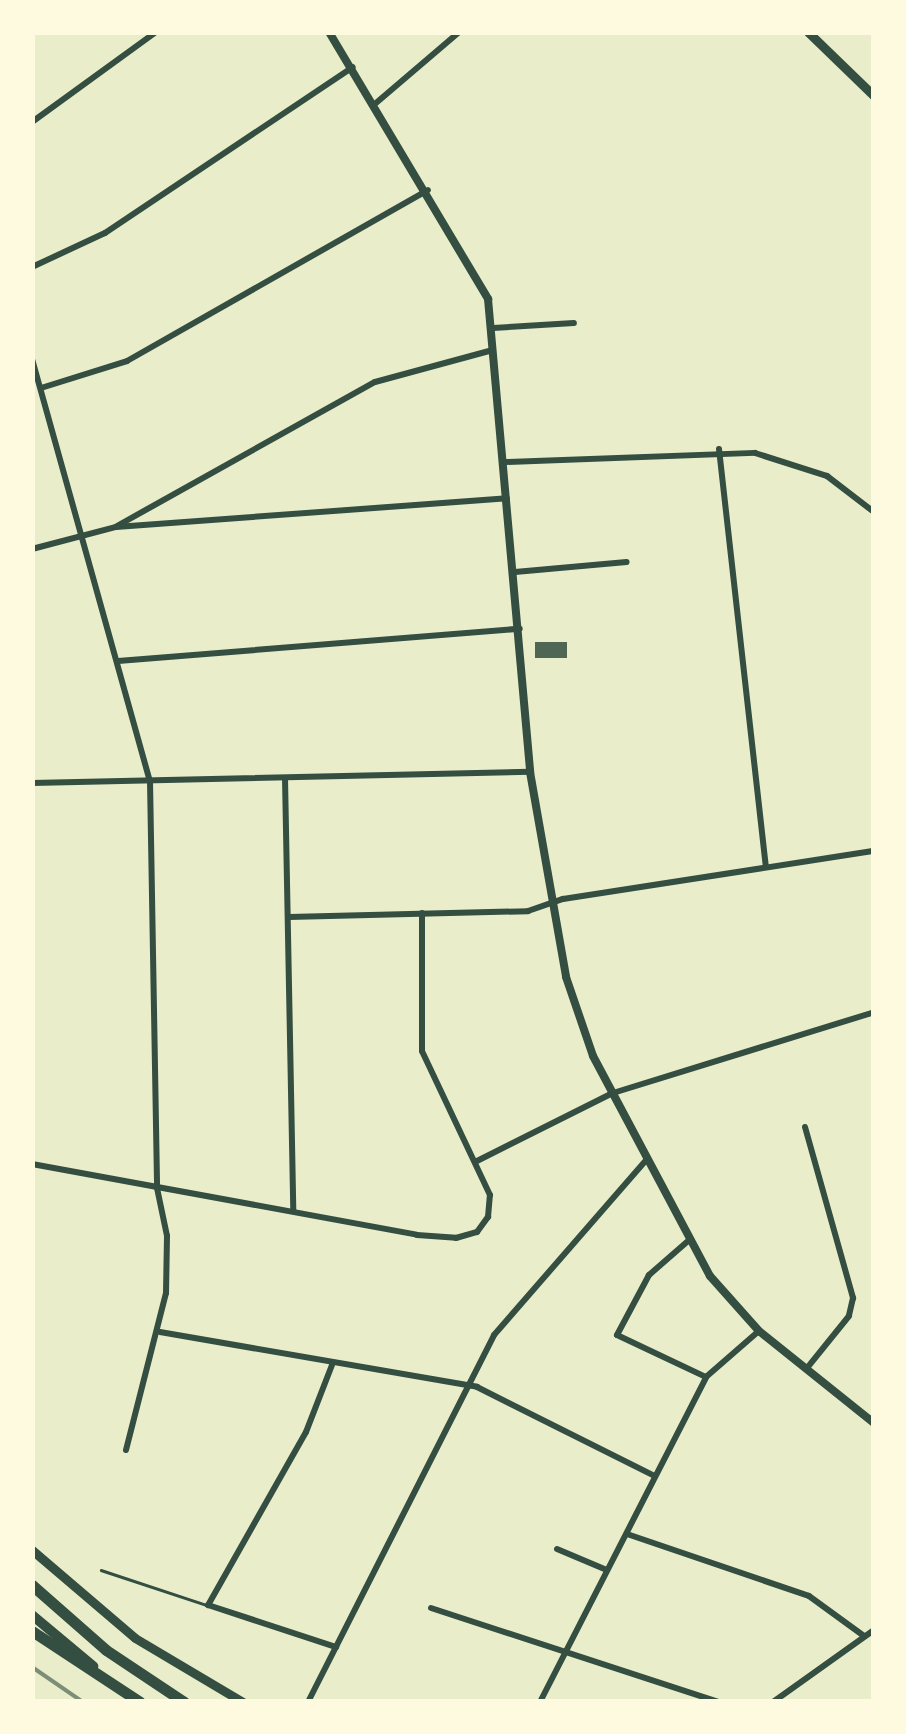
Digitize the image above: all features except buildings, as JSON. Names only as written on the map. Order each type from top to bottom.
[{"type":"highway","points":[[34,1586],[106,1650],[184,1702]]},
{"type":"highway","points":[[32,1632],[140,1702]]},
{"type":"main road","points":[[808,32],[873,94]]},
{"type":"main road","points":[[32,1550],[134,1638],[243,1702]]},
{"type":"main road","points":[[32,1615],[140,1702]]},
{"type":"street","points":[[32,122],[156,32]]},
{"type":"street","points":[[329,32],[376,103],[477,275],[492,328],[530,772],[579,1021],[688,1241],[759,1331],[874,1424]]},
{"type":"street","points":[[376,103],[459,32]]},
{"type":"street","points":[[32,267],[105,233],[353,67]]},
{"type":"street","points":[[41,388],[127,361],[428,190]]},
{"type":"street","points":[[492,328],[574,323]]},
{"type":"street","points":[[116,527],[375,382],[494,350]]},
{"type":"street","points":[[32,359],[150,781],[157,1188],[167,1236],[160,1332],[126,1450]]},
{"type":"street","points":[[506,462],[718,449],[775,456],[813,469],[874,512]]},
{"type":"street","points":[[718,449],[766,866]]},
{"type":"street","points":[[32,550],[116,527],[509,498]]},
{"type":"street","points":[[515,572],[628,562]]},
{"type":"street","points":[[118,661],[520,629]]},
{"type":"street","points":[[32,783],[530,772]]},
{"type":"street","points":[[285,778],[292,1210]]},
{"type":"street","points":[[289,917],[528,911],[874,850]]},
{"type":"street","points":[[32,1164],[464,1238],[480,1228],[490,1209],[475,1162],[422,1051],[422,913]]},
{"type":"street","points":[[475,1162],[613,1093],[874,1012]]},
{"type":"street","points":[[805,1127],[853,1298],[849,1316],[807,1368]]},
{"type":"street","points":[[308,1702],[465,1388],[514,1306],[646,1160]]},
{"type":"street","points":[[688,1241],[650,1275],[617,1335],[706,1377]]},
{"type":"street","points":[[540,1702],[706,1377],[759,1331]]},
{"type":"street","points":[[160,1332],[491,1393],[655,1476]]},
{"type":"street","points":[[332,1365],[298,1447],[208,1606],[336,1647]]},
{"type":"street","points":[[627,1534],[816,1600],[864,1636]]},
{"type":"street","points":[[556,1548],[607,1570]]},
{"type":"street","points":[[432,1608],[719,1702]]},
{"type":"street","points":[[773,1702],[874,1630]]},
{"type":"lane","points":[[101,1570],[208,1606]]},
{"type":"railway","points":[[32,1667],[83,1702]]}]
